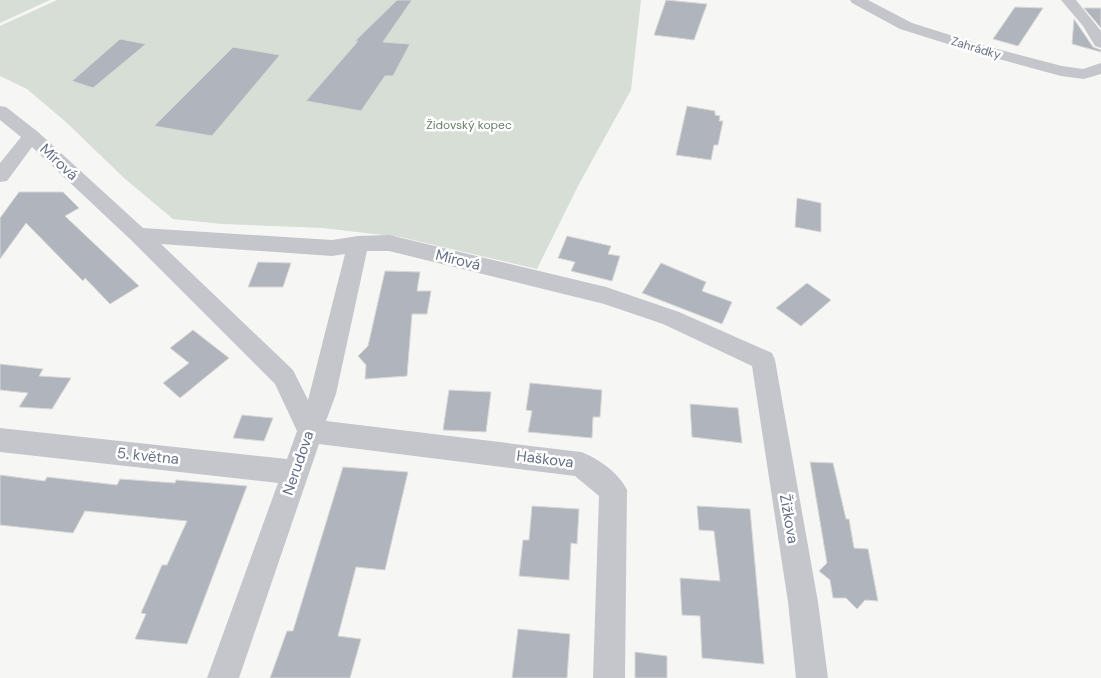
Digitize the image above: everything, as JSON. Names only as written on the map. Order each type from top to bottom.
[{"type":"street","name":"Zahrádky","points":[[857,0],[906,26],[976,48],[1061,71],[1084,74],[1101,68]]},
{"type":"street","points":[[1068,0],[1089,24],[1101,43]]},
{"type":"street","name":"Mírová","points":[[0,111],[31,136],[138,235],[284,377],[310,431]]},
{"type":"street","points":[[0,176],[31,136]]},
{"type":"street","name":"Mírová","points":[[138,235],[332,248],[358,244],[389,243],[606,296],[671,318],[763,360]]},
{"type":"street","name":"Nerudova","points":[[223,678],[323,394],[358,244]]},
{"type":"street","name":"Žižkova","points":[[763,360],[803,602],[812,678]]},
{"type":"street","name":"Haškova","points":[[310,431],[581,464],[613,490],[609,678]]},
{"type":"street","name":"5. května","points":[[0,440],[295,472]]},
{"type":"green space","points":[[0,0],[50,0],[0,23]]},
{"type":"green space","name":"Židovský kopec","points":[[57,0],[641,0],[631,90],[578,186],[537,269],[400,237],[322,228],[222,224],[173,219],[124,178],[67,123],[27,89],[0,76],[0,26]]},
{"type":"building","points":[[397,0],[412,0],[383,42],[410,44],[393,76],[385,76],[361,111],[306,101],[358,41],[355,41]]},
{"type":"building","points":[[666,0],[707,4],[694,40],[654,35]]},
{"type":"building","points":[[1015,7],[1043,8],[1018,46],[993,39]]},
{"type":"building","points":[[1084,8],[1101,8],[1101,28]]},
{"type":"building","points":[[1074,19],[1093,47],[1101,50],[1101,52],[1072,44]]},
{"type":"building","points":[[120,39],[146,44],[93,88],[72,81]]},
{"type":"building","points":[[233,47],[280,55],[212,136],[154,126]]},
{"type":"building","points":[[687,106],[715,111],[715,115],[720,116],[719,121],[723,121],[718,145],[714,145],[711,160],[676,155]]},
{"type":"building","points":[[19,192],[63,192],[79,208],[65,216],[139,286],[110,304],[85,278],[83,281],[26,223],[0,259],[0,218]]},
{"type":"building","points":[[797,198],[821,203],[821,232],[795,227]]},
{"type":"building","points":[[567,236],[611,246],[608,254],[620,256],[612,281],[571,271],[575,262],[558,258]]},
{"type":"building","points":[[258,262],[291,263],[283,287],[248,287]]},
{"type":"building","points":[[661,263],[706,282],[702,291],[732,302],[722,324],[642,293]]},
{"type":"building","points":[[385,271],[420,272],[417,291],[431,291],[427,314],[412,314],[407,376],[365,379],[366,365],[358,356],[368,346]]},
{"type":"building","points":[[807,283],[831,300],[801,326],[776,308]]},
{"type":"building","points":[[193,330],[229,358],[180,398],[163,383],[189,363],[170,348]]},
{"type":"building","points":[[0,364],[43,369],[39,376],[71,378],[52,409],[19,407],[28,393],[0,390]]},
{"type":"building","points":[[530,383],[602,390],[600,417],[593,417],[592,438],[528,432],[532,411],[526,410]]},
{"type":"building","points":[[449,390],[491,392],[486,432],[443,430]]},
{"type":"building","points":[[690,404],[738,408],[742,443],[692,437]]},
{"type":"building","points":[[242,415],[273,418],[264,441],[233,438]]},
{"type":"building","points":[[810,462],[833,463],[846,519],[849,519],[854,548],[868,549],[878,601],[865,600],[857,609],[846,598],[833,598],[830,580],[819,571],[827,563]]},
{"type":"building","points":[[343,467],[408,472],[385,570],[356,567],[338,636],[361,639],[350,678],[270,678],[287,631],[293,631]]},
{"type":"building","points":[[0,475],[45,481],[47,477],[117,485],[120,479],[175,483],[176,480],[247,486],[187,644],[135,639],[146,614],[141,613],[162,565],[167,565],[187,521],[85,511],[73,533],[0,525]]},
{"type":"building","points":[[532,506],[579,509],[577,544],[571,543],[569,580],[519,576],[523,540],[529,540]]},
{"type":"building","points":[[697,506],[750,509],[764,664],[702,658],[700,616],[682,615],[680,578],[720,581],[714,531],[699,530]]},
{"type":"building","points":[[518,629],[570,634],[567,678],[512,678]]},
{"type":"building","points":[[635,652],[667,656],[667,678],[635,678]]}]
